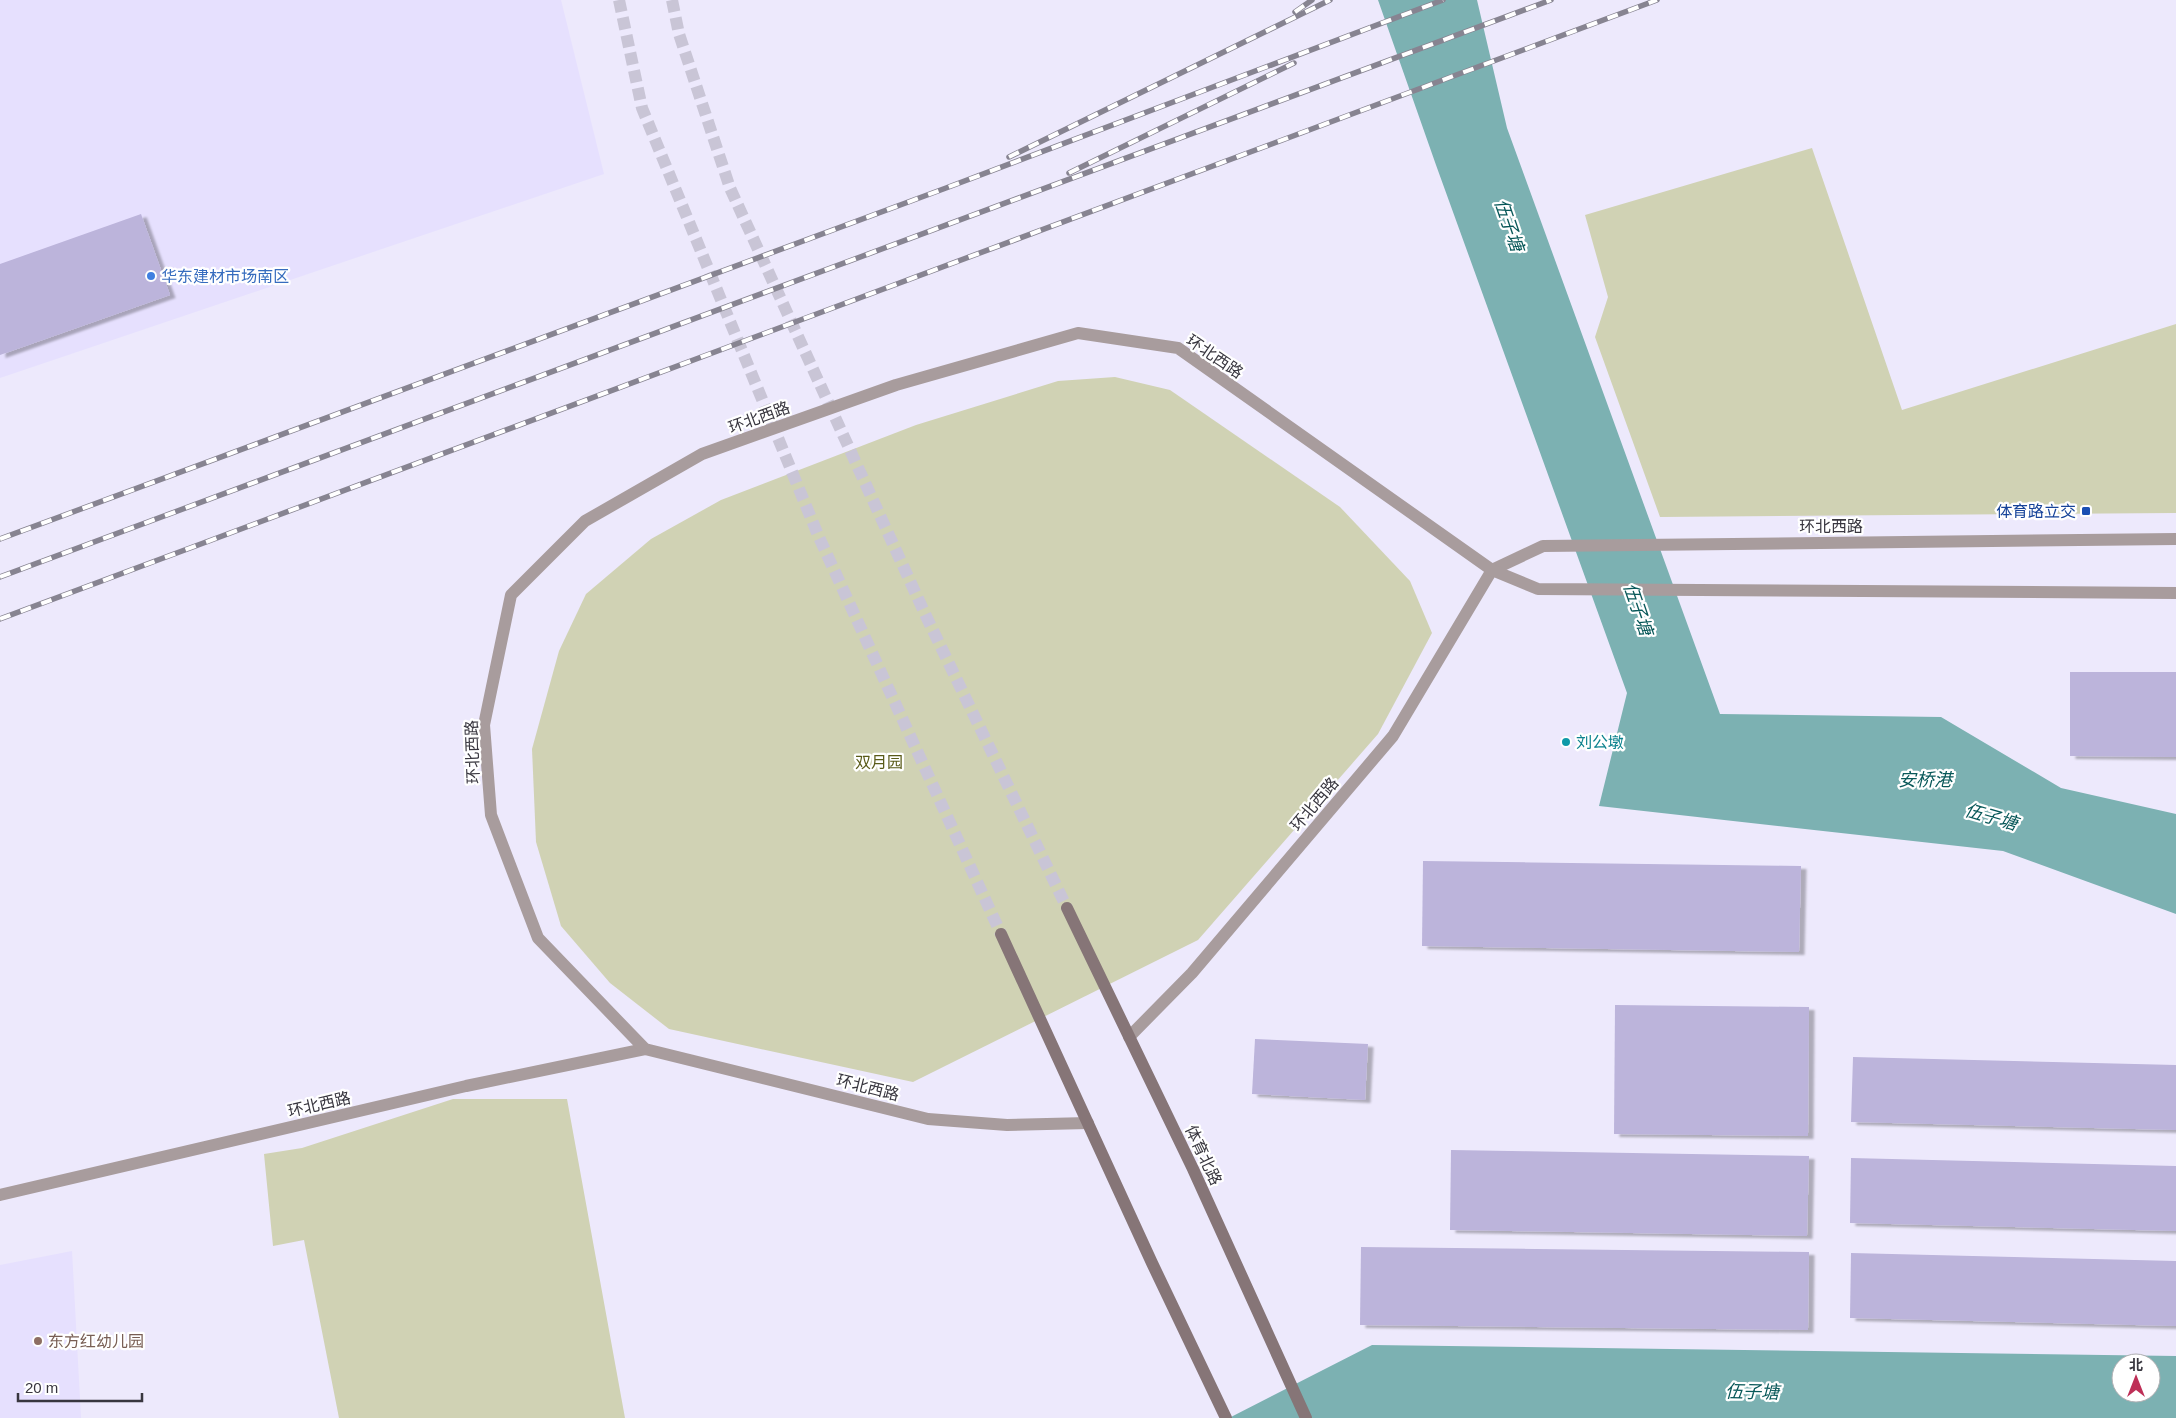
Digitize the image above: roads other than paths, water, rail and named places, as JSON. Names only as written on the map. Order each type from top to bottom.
[{"type":"main road","name":"体育北路","points":[[1067,908],[1193,1170],[1306,1418]]},
{"type":"main road","points":[[1001,934],[1226,1418]]},
{"type":"street","name":"环北西路","points":[[646,1048],[538,938],[491,815],[484,725],[511,595],[585,522],[702,454],[896,385],[1078,333],[1178,348],[1492,570],[1538,590],[2176,593]]},
{"type":"street","name":"环北西路","points":[[1129,1037],[1192,973],[1393,736],[1492,570],[1543,546],[2176,539]]},
{"type":"street","name":"环北西路","points":[[0,1195],[466,1086],[646,1048],[928,1119],[1007,1126],[1088,1123]]},
{"type":"water","name":"安桥港","points":[[1378,0],[1477,0],[1507,128],[1720,714],[1941,717],[2061,788],[2176,814],[2176,914],[2003,851],[1599,806],[1627,693]]},
{"type":"water","name":"伍子塘","points":[[1372,1345],[2111,1355],[2111,1403],[2161,1403],[2161,1356],[2176,1356],[2176,1418],[1229,1418]]},
{"type":"tunnel","points":[[619,0],[642,108],[818,535],[1001,934]]},
{"type":"tunnel","points":[[672,0],[679,34],[730,188],[926,616],[1067,908]]},
{"type":"railway","points":[[1295,12],[1312,0]]},
{"type":"railway","points":[[1009,157],[1330,0]]},
{"type":"railway","points":[[0,539],[946,188],[1443,0]]},
{"type":"railway","points":[[0,577],[1551,0]]},
{"type":"railway","points":[[0,619],[1657,0]]},
{"type":"railway","points":[[1069,173],[1294,63]]},
{"type":"place","name":"华东建材市场南区","points":[[151,276]]},
{"type":"place","name":"体育路立交","points":[[2086,511]]},
{"type":"place","name":"刘公墩","points":[[1566,742]]},
{"type":"place","name":"东方红幼儿园","points":[[38,1341]]},
{"type":"park label","name":"双月园","points":[[879,762]]}]
